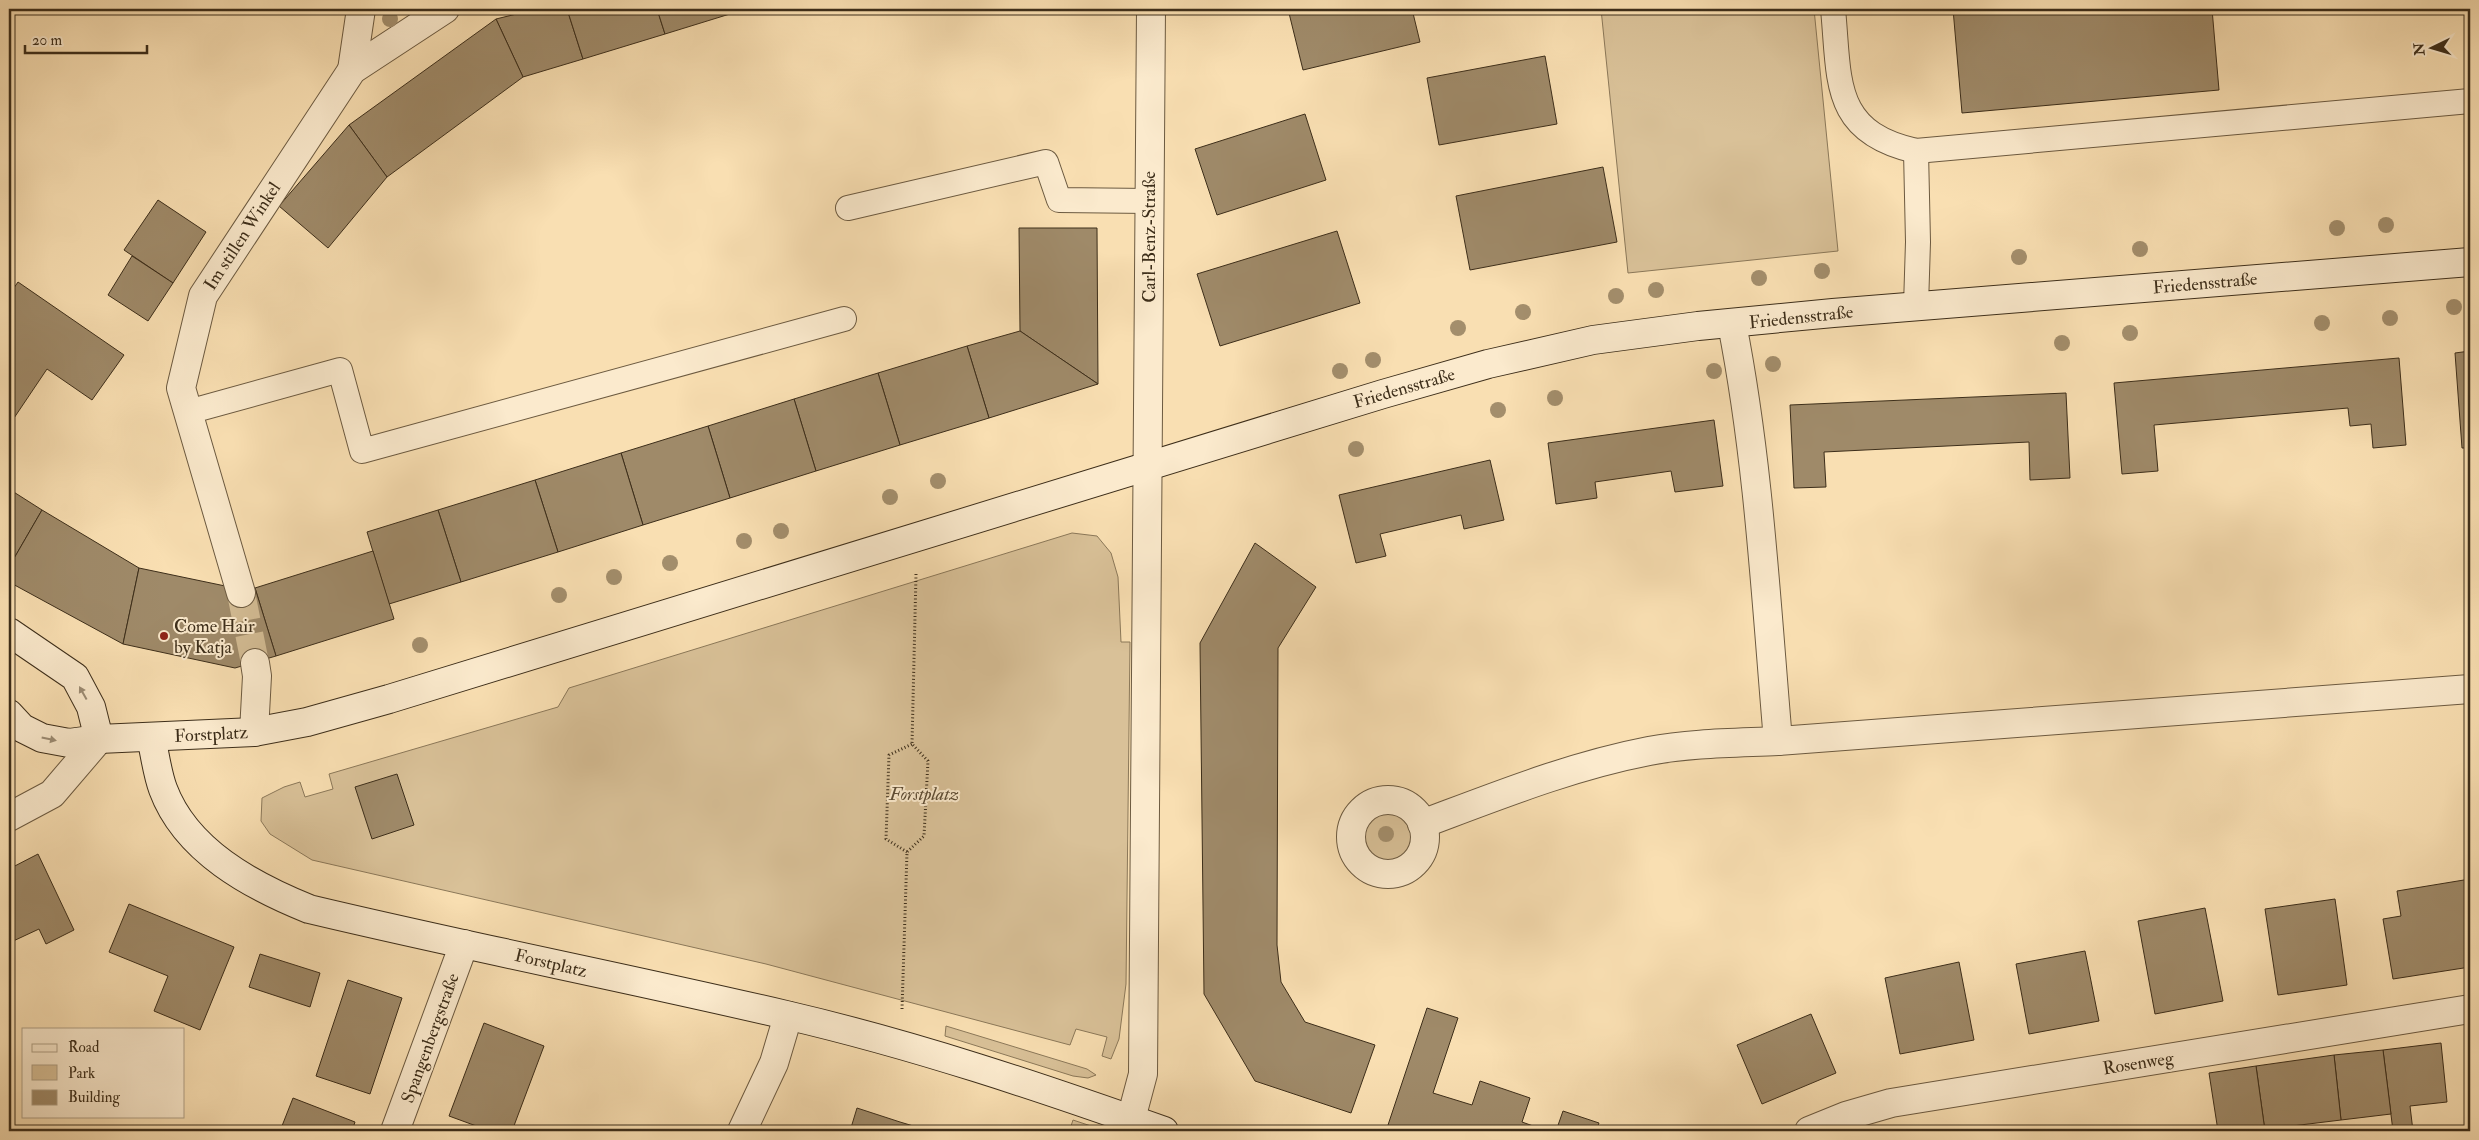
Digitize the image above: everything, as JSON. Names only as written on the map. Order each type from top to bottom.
[{"type":"street","name":"Im stillen Winkel","points":[[240,593],[181,388],[203,296],[352,70],[362,16],[361,9]]},
{"type":"street","name":"Im stillen Winkel","points":[[352,70],[445,9]]},
{"type":"street","name":"Carl-Benz-Straße","points":[[1149,465],[1151,9]]},
{"type":"street","name":"Friedensstraße","points":[[1149,465],[1382,394],[1488,364],[1593,340],[1698,326],[1916,306],[2470,262]]},
{"type":"street","points":[[1732,324],[1745,390],[1758,486],[1778,741]]},
{"type":"street","name":"Forstplatz","points":[[9,714],[22,728],[42,738],[69,743],[99,739],[254,732],[306,722],[1149,465]]},
{"type":"street","points":[[1131,1120],[1143,1074],[1149,465]]},
{"type":"street","points":[[9,632],[75,677],[91,707],[99,739],[52,794],[9,817]]},
{"type":"street","points":[[254,732],[257,676],[255,663]]},
{"type":"street","points":[[1422,824],[1536,782],[1631,755],[1674,748],[2470,689]]},
{"type":"street","name":"Forstplatz","points":[[151,737],[163,790],[182,822],[203,846],[235,873],[271,894],[309,909],[788,1016],[956,1061],[1072,1098],[1164,1131]]},
{"type":"street","name":"Spangenbergstraße","points":[[395,1131],[464,944]]},
{"type":"street","name":"Rosenweg","points":[[1808,1131],[1846,1116],[1891,1104],[2470,1009]]},
{"type":"street","points":[[742,1131],[774,1063],[788,1016]]},
{"type":"lane","points":[[1833,9],[1841,92],[1850,113],[1870,134],[1899,147],[1916,151],[2470,101]]},
{"type":"lane","points":[[1916,151],[1918,242],[1916,306]]},
{"type":"lane","points":[[848,208],[1046,162],[1059,200],[1149,201]]},
{"type":"lane","points":[[188,412],[340,370],[362,451],[844,319]]},
{"type":"path","points":[[902,1010],[907,852],[924,836],[928,760],[912,744],[917,537]]},
{"type":"path","points":[[907,852],[886,839],[888,755],[912,744]]},
{"type":"green space","points":[[1601,9],[1814,9],[1838,251],[1628,273]]},
{"type":"green space","name":"Forstplatz","points":[[1072,533],[1097,536],[1111,553],[1118,577],[1121,642],[1130,642],[1126,984],[1119,1039],[1111,1059],[1102,1056],[1107,1037],[1076,1029],[1070,1045],[766,964],[312,860],[270,834],[261,821],[262,798],[284,787],[300,782],[305,797],[333,789],[329,774],[558,707],[569,688]]},
{"type":"green space","points":[[1387,808],[1398,810],[1411,821],[1416,837],[1414,848],[1403,861],[1387,866],[1376,864],[1363,853],[1358,837],[1360,826],[1371,813]]},
{"type":"green space","points":[[946,1026],[1087,1069],[1096,1075],[1088,1078],[1073,1076],[945,1036]]},
{"type":"green space","points":[[1073,1120],[1106,1131],[1087,1131],[1071,1126]]},
{"type":"building","points":[[537,9],[567,9],[583,59],[523,77],[496,19]]},
{"type":"building","points":[[567,9],[657,9],[665,34],[583,59]]},
{"type":"building","points":[[657,9],[746,9],[665,34]]},
{"type":"building","points":[[1288,9],[1412,9],[1420,42],[1303,70]]},
{"type":"building","points":[[1953,9],[2212,9],[2219,90],[1962,113]]},
{"type":"building","points":[[496,19],[523,77],[387,177],[349,125]]},
{"type":"building","points":[[1545,56],[1557,124],[1439,145],[1427,78]]},
{"type":"building","points":[[1305,114],[1326,180],[1217,215],[1195,149]]},
{"type":"building","points":[[349,125],[387,177],[328,248],[279,206]]},
{"type":"building","points":[[1603,167],[1617,242],[1470,270],[1456,196]]},
{"type":"building","points":[[158,200],[206,232],[173,283],[124,250]]},
{"type":"building","points":[[1019,228],[1097,228],[1098,384],[1020,331]]},
{"type":"building","points":[[1337,231],[1360,303],[1220,346],[1197,274]]},
{"type":"building","points":[[132,256],[173,283],[148,321],[108,295]]},
{"type":"building","points":[[18,282],[124,355],[92,400],[47,369],[12,421],[9,419],[9,295]]},
{"type":"building","points":[[1020,331],[1098,384],[989,418],[967,346]]},
{"type":"building","points":[[967,346],[989,418],[900,445],[878,373]]},
{"type":"building","points":[[2470,351],[2470,448],[2462,448],[2455,353]]},
{"type":"building","points":[[2399,358],[2406,445],[2373,448],[2371,424],[2350,426],[2348,408],[2154,425],[2158,471],[2122,474],[2114,383]]},
{"type":"building","points":[[878,373],[900,445],[816,471],[794,399]]},
{"type":"building","points":[[2066,393],[2070,478],[2030,480],[2029,442],[1824,452],[1826,487],[1794,488],[1790,405]]},
{"type":"building","points":[[794,399],[816,471],[730,498],[708,426]]},
{"type":"building","points":[[1714,420],[1723,486],[1675,492],[1671,471],[1595,482],[1597,498],[1556,504],[1548,443]]},
{"type":"building","points":[[708,426],[730,498],[643,525],[621,453]]},
{"type":"building","points":[[621,453],[643,525],[558,552],[535,480]]},
{"type":"building","points":[[1490,460],[1504,520],[1464,529],[1461,515],[1380,534],[1386,556],[1356,563],[1339,495]]},
{"type":"building","points":[[535,480],[558,552],[461,582],[438,510]]},
{"type":"building","points":[[9,489],[42,510],[9,567]]},
{"type":"building","points":[[42,510],[139,568],[123,644],[9,582],[9,567]]},
{"type":"building","points":[[438,510],[461,582],[389,604],[367,532]]},
{"type":"building","points":[[1255,543],[1316,587],[1278,648],[1277,945],[1281,982],[1305,1022],[1375,1045],[1351,1113],[1255,1081],[1204,994],[1200,643]]},
{"type":"building","points":[[373,551],[394,619],[276,656],[255,588]]},
{"type":"building","points":[[139,568],[230,587],[233,596],[255,588],[276,656],[235,668],[123,644]]},
{"type":"building","points":[[397,774],[414,825],[372,839],[355,787]]},
{"type":"building","points":[[38,854],[74,930],[46,944],[39,929],[9,943],[9,869]]},
{"type":"building","points":[[2470,879],[2470,967],[2393,979],[2383,919],[2401,916],[2397,891]]},
{"type":"building","points":[[2335,899],[2347,985],[2278,995],[2265,909]]},
{"type":"building","points":[[129,904],[234,947],[200,1030],[154,1011],[168,976],[109,952]]},
{"type":"building","points":[[2205,908],[2223,1001],[2155,1014],[2138,921]]},
{"type":"building","points":[[2085,951],[2099,1021],[2029,1034],[2016,964]]},
{"type":"building","points":[[260,954],[320,973],[310,1007],[249,987]]},
{"type":"building","points":[[1959,962],[1974,1040],[1900,1054],[1885,978]]},
{"type":"building","points":[[348,980],[402,998],[370,1094],[316,1076]]},
{"type":"building","points":[[1427,1008],[1458,1018],[1433,1093],[1472,1105],[1480,1081],[1530,1098],[1522,1122],[1547,1131],[1386,1131]]},
{"type":"building","points":[[1811,1014],[1836,1073],[1762,1104],[1737,1045]]},
{"type":"building","points":[[484,1023],[544,1046],[512,1131],[490,1131],[449,1116]]},
{"type":"building","points":[[2466,1030],[2470,1030],[2470,1063]]},
{"type":"building","points":[[2441,1043],[2447,1102],[2410,1106],[2413,1131],[2393,1131],[2383,1050]]},
{"type":"building","points":[[2383,1050],[2391,1114],[2341,1120],[2334,1055]]},
{"type":"building","points":[[2334,1055],[2341,1120],[2292,1126],[2292,1131],[2265,1131],[2256,1066]]},
{"type":"building","points":[[2256,1066],[2265,1131],[2218,1131],[2209,1073]]},
{"type":"building","points":[[293,1098],[355,1122],[352,1131],[280,1131]]},
{"type":"building","points":[[857,1108],[900,1122],[930,1131],[850,1131]]},
{"type":"building","points":[[1563,1111],[1599,1123],[1596,1131],[1556,1131]]},
{"type":"tunnel","points":[[241,593],[255,663]]},
{"type":"place","name":"Come Hair by Katja","points":[[164,636]]}]
